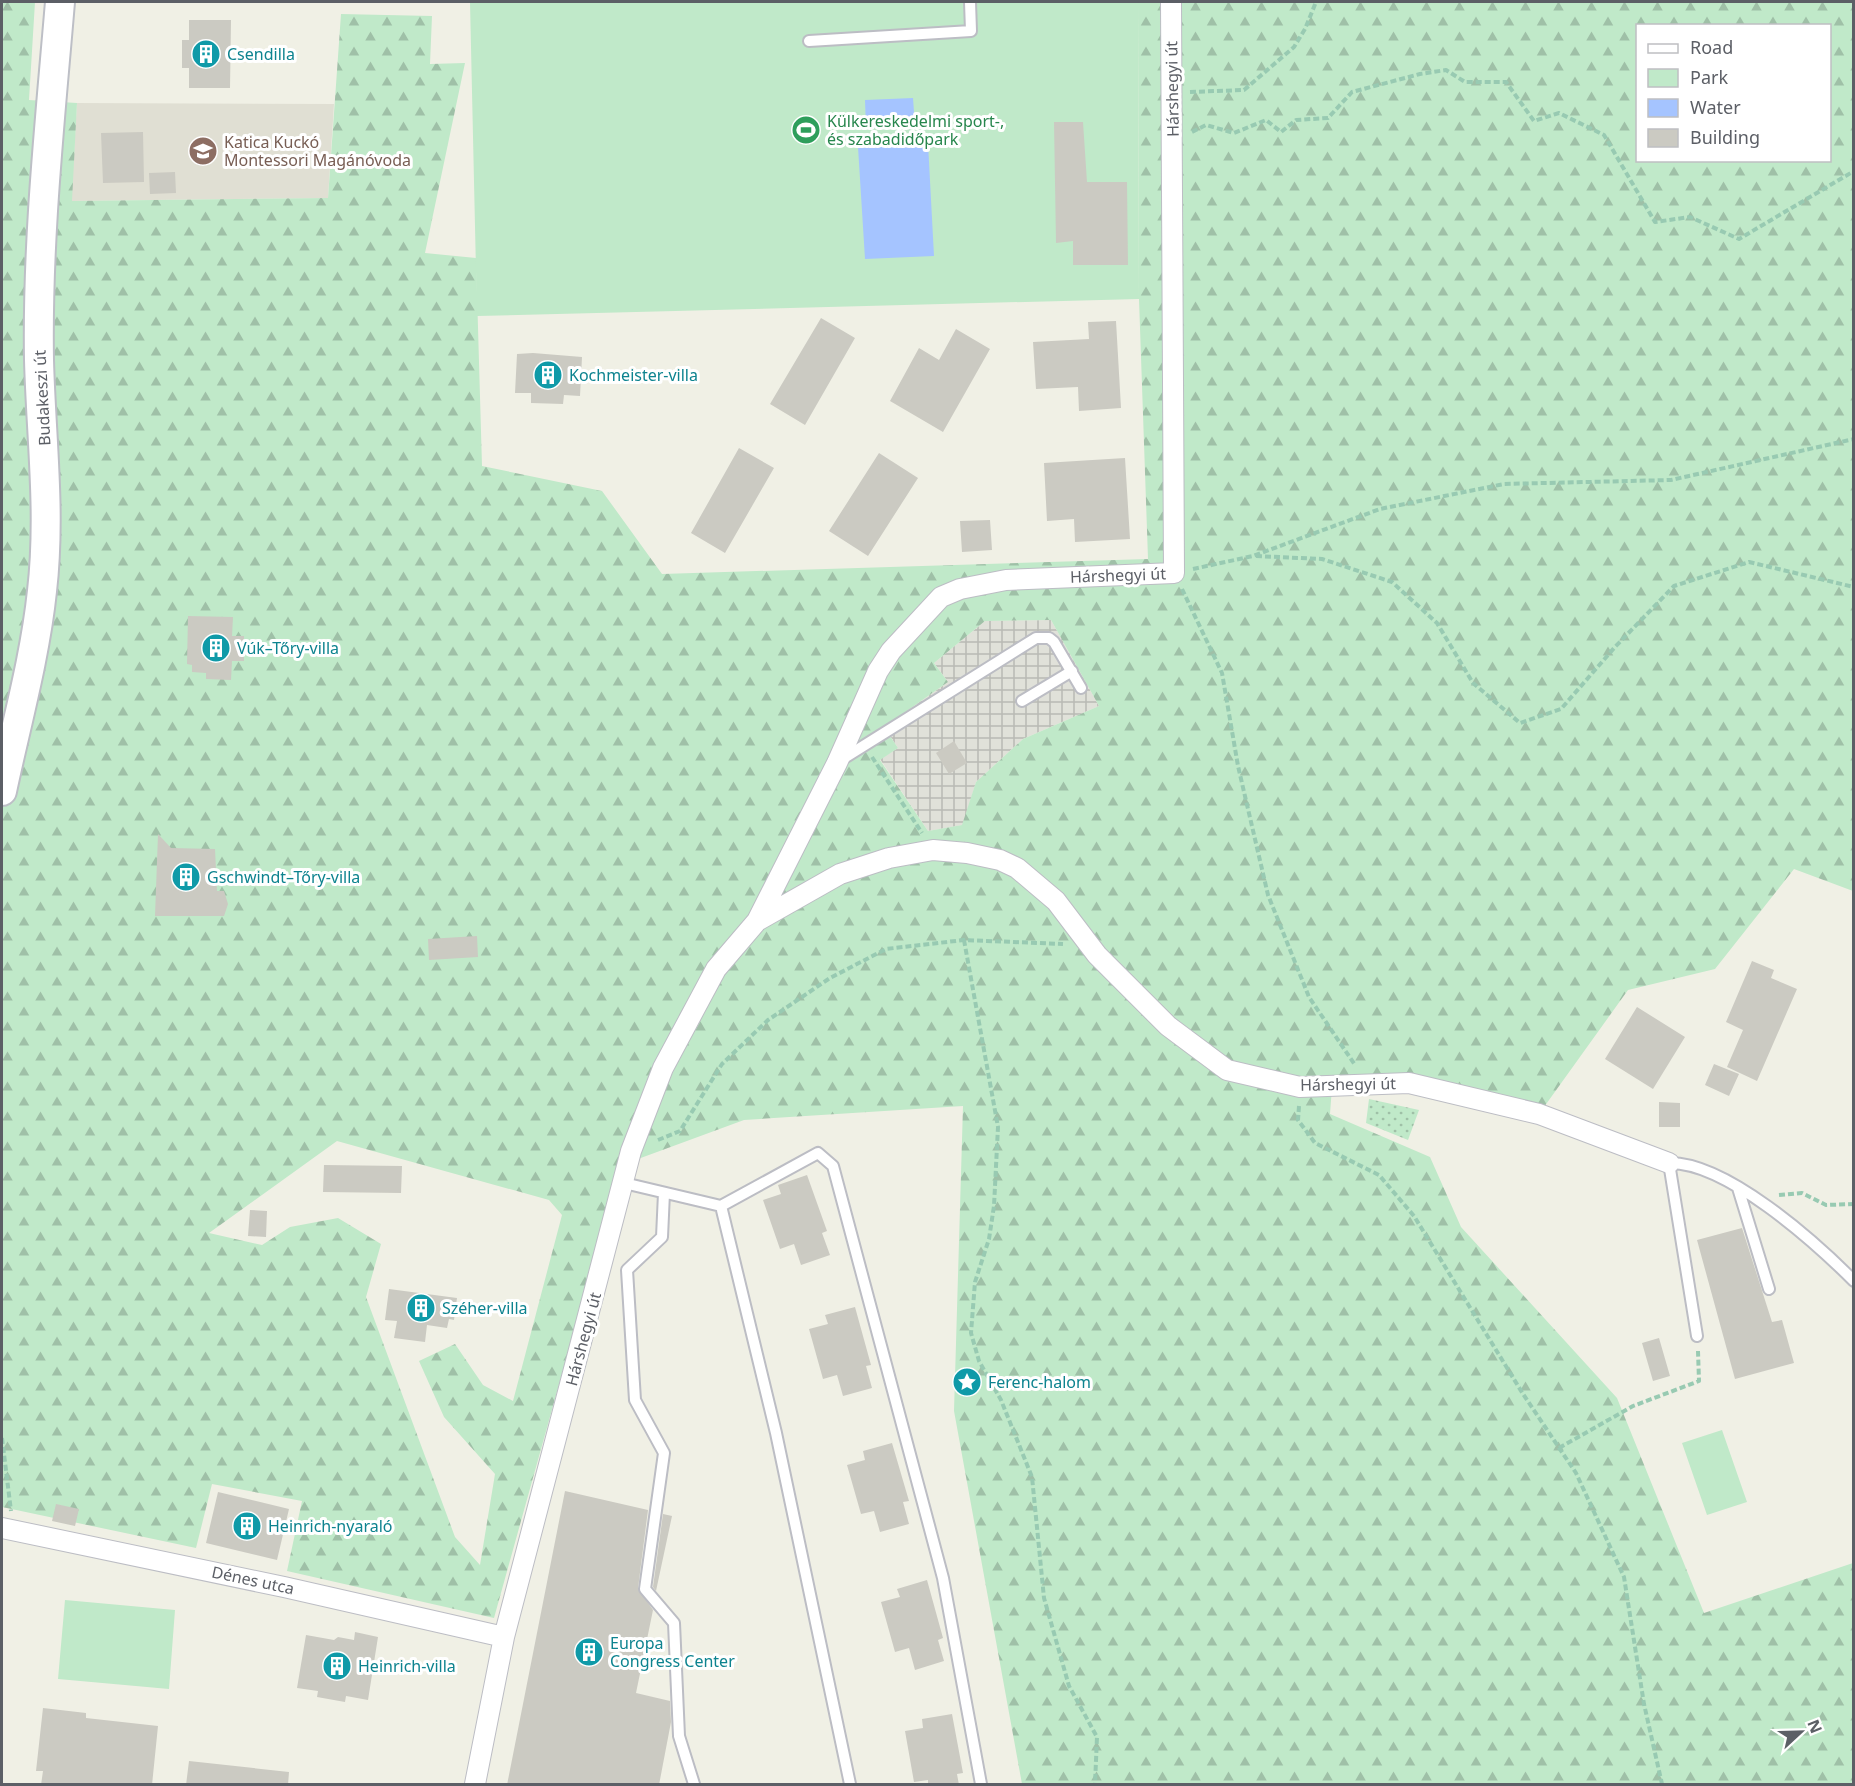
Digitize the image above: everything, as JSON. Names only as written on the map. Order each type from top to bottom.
[{"type":"main road","name":"Budakeszi út","points":[[2,791],[42,591],[46,504],[39,361],[40,291],[43,205],[60,2]]},
{"type":"street","name":"Hárshegyi út","points":[[475,1785],[504,1637],[631,1151],[663,1068],[716,969],[757,921],[837,763],[878,671],[891,651],[941,597],[960,589],[1006,580],[1174,573],[1171,2]]},
{"type":"street","name":"Hárshegyi út","points":[[757,921],[840,874],[889,858],[933,850],[967,853],[1000,860],[1017,868],[1056,901],[1097,955],[1168,1026],[1227,1070],[1300,1087],[1409,1083],[1539,1114],[1669,1163]]},
{"type":"street","name":"Dénes utca","points":[[6,1522],[504,1637]]},
{"type":"lane","points":[[808,41],[971,31],[970,2]]},
{"type":"lane","points":[[837,763],[1036,638],[1048,638],[1054,642],[1081,688]]},
{"type":"lane","points":[[1022,701],[1072,671]]},
{"type":"lane","points":[[624,1183],[721,1206],[818,1153],[833,1166],[943,1578],[981,1785]]},
{"type":"lane","points":[[1697,1336],[1669,1163],[1686,1163],[1720,1177],[1762,1203],[1854,1281]]},
{"type":"lane","points":[[1738,1188],[1769,1289]]},
{"type":"lane","points":[[664,1192],[662,1237],[627,1270],[636,1400],[664,1453],[645,1589],[674,1623],[679,1736],[694,1785]]},
{"type":"lane","points":[[721,1206],[776,1433],[850,1785]]},
{"type":"path","points":[[1172,93],[1244,90],[1294,47],[1305,29],[1316,2]]},
{"type":"path","points":[[1173,140],[1206,125],[1234,133],[1266,120],[1281,132],[1296,120],[1328,118],[1352,92],[1420,74],[1446,70],[1465,82],[1506,82],[1534,121],[1559,114],[1604,135],[1655,222],[1690,217],[1739,239],[1854,171]]},
{"type":"path","points":[[1366,1083],[1309,997],[1268,895],[1238,766],[1222,674],[1174,573],[1253,556],[1380,509],[1504,484],[1671,480],[1854,440]]},
{"type":"path","points":[[1253,556],[1322,559],[1392,582],[1437,623],[1473,683],[1520,723],[1561,709],[1615,647],[1674,586],[1749,562],[1854,586]]},
{"type":"path","points":[[865,746],[933,850]]},
{"type":"path","points":[[631,1151],[680,1131],[722,1064],[768,1020],[830,978],[886,949],[964,940],[1069,944],[1097,955]]},
{"type":"path","points":[[964,940],[998,1127],[994,1206],[988,1239],[975,1282],[971,1333],[979,1361],[1001,1400],[1032,1478],[1044,1598],[1069,1686],[1097,1737],[1095,1785]]},
{"type":"path","points":[[1300,1087],[1298,1120],[1315,1143],[1378,1175],[1414,1216],[1576,1473],[1624,1577],[1660,1785]]},
{"type":"path","points":[[1762,1203],[1777,1195],[1802,1193],[1826,1205],[1854,1204]]},
{"type":"path","points":[[1559,1448],[1633,1406],[1699,1381],[1697,1336]]},
{"type":"path","points":[[2,1438],[6,1522]]},
{"type":"shaded area","name":"Katica Kuckó Montessori Magánóvoda","points":[[77,103],[334,104],[328,198],[71,201]]},
{"type":"shaded area","points":[[1051,620],[1099,706],[1023,739],[976,782],[963,825],[928,831],[880,759],[898,748],[884,727],[948,682],[934,663],[985,621]]},
{"type":"green space","points":[[2,2],[35,2],[29,100],[77,103],[72,201],[328,198],[341,14],[432,16],[430,64],[465,63],[425,253],[476,258],[482,466],[602,491],[662,574],[1148,559],[1139,299],[1138,2],[1853,2],[1853,891],[1794,869],[1715,969],[1628,990],[1539,1114],[1409,1083],[1332,1087],[1330,1114],[1430,1157],[1461,1227],[1617,1398],[1704,1613],[1853,1563],[1853,1784],[1022,1784],[954,1411],[963,1106],[744,1120],[638,1159],[622,1158],[494,1618],[287,1571],[302,1501],[212,1484],[196,1548],[2,1507]],"holes":[[[1051,620],[1099,706],[1023,739],[976,782],[962,825],[928,831],[880,760],[898,748],[884,727],[948,682],[934,663],[985,621]],[[337,1141],[549,1200],[562,1215],[513,1401],[483,1385],[455,1344],[419,1361],[444,1417],[495,1474],[480,1565],[455,1537],[366,1297],[381,1244],[338,1218],[290,1227],[262,1245],[209,1233]]]},
{"type":"green space","name":"Külkereskedelmi sport-, és szabadidőpark","points":[[470,2],[1138,2],[1139,299],[477,316]]},
{"type":"green space","points":[[1369,1099],[1419,1110],[1408,1140],[1366,1123]]},
{"type":"green space","points":[[1722,1430],[1747,1502],[1707,1515],[1682,1443]]},
{"type":"green space","points":[[65,1600],[175,1610],[169,1689],[58,1679]]},
{"type":"water","points":[[913,98],[915,126],[866,128],[865,100]]},
{"type":"water","points":[[928,143],[934,256],[865,259],[858,147]]},
{"type":"building","name":"Csendilla","points":[[189,20],[231,20],[230,88],[189,88],[189,68],[182,68],[182,40],[189,40]]},
{"type":"building","points":[[1054,122],[1083,122],[1087,182],[1127,182],[1128,265],[1073,265],[1073,241],[1056,243]]},
{"type":"building","points":[[143,132],[144,182],[103,183],[101,133]]},
{"type":"building","points":[[175,172],[176,193],[150,194],[149,173]]},
{"type":"building","points":[[821,318],[855,338],[805,425],[770,404]]},
{"type":"building","points":[[1116,321],[1121,408],[1079,411],[1078,387],[1036,389],[1033,342],[1089,339],[1088,322]]},
{"type":"building","points":[[956,329],[990,349],[943,432],[890,401],[919,348],[939,360]]},
{"type":"building","name":"Kochmeister-villa","points":[[517,354],[582,357],[580,396],[564,395],[563,404],[531,403],[531,393],[515,393]]},
{"type":"building","points":[[739,448],[774,468],[725,553],[691,533]]},
{"type":"building","points":[[879,453],[918,478],[868,556],[829,531]]},
{"type":"building","points":[[1125,458],[1130,539],[1075,542],[1074,519],[1047,521],[1044,463]]},
{"type":"building","points":[[990,520],[992,550],[962,552],[960,521]]},
{"type":"building","name":"Vúk–Tőry-villa","points":[[188,616],[233,617],[232,636],[244,636],[244,661],[232,661],[231,680],[206,679],[206,673],[192,672],[192,665],[187,664]]},
{"type":"building","points":[[954,741],[967,763],[949,774],[936,753]]},
{"type":"building","name":"Gschwindt–Tőry-villa","points":[[158,834],[171,848],[215,849],[217,891],[224,891],[228,904],[224,916],[155,916]]},
{"type":"building","points":[[477,936],[478,957],[429,960],[428,939]]},
{"type":"building","points":[[1752,961],[1774,970],[1771,978],[1797,989],[1757,1081],[1727,1067],[1743,1030],[1726,1022]]},
{"type":"building","points":[[1637,1007],[1685,1037],[1653,1089],[1605,1059]]},
{"type":"building","points":[[1714,1064],[1739,1074],[1729,1096],[1705,1085]]},
{"type":"building","points":[[1659,1102],[1680,1103],[1680,1127],[1659,1127]]},
{"type":"building","points":[[324,1165],[402,1166],[401,1193],[323,1192]]},
{"type":"building","points":[[807,1175],[827,1231],[822,1233],[830,1255],[801,1265],[794,1244],[780,1249],[763,1200],[781,1194],[778,1185]]},
{"type":"building","points":[[250,1210],[267,1211],[266,1237],[248,1236]]},
{"type":"building","points":[[1742,1228],[1772,1322],[1782,1320],[1794,1363],[1735,1379],[1697,1240]]},
{"type":"building","name":"Széher-villa","points":[[389,1289],[457,1298],[454,1320],[449,1319],[447,1328],[427,1325],[425,1342],[394,1338],[397,1321],[385,1320]]},
{"type":"building","points":[[855,1307],[871,1365],[866,1366],[872,1388],[843,1396],[837,1375],[823,1379],[809,1329],[828,1324],[825,1315]]},
{"type":"building","points":[[1659,1338],[1670,1376],[1653,1381],[1642,1343]]},
{"type":"building","points":[[892,1443],[909,1501],[903,1502],[909,1524],[880,1532],[874,1511],[861,1514],[847,1465],[865,1460],[863,1451]]},
{"type":"building","name":"Europa Congress Center","points":[[565,1491],[648,1510],[638,1588],[653,1610],[636,1693],[670,1701],[671,1722],[659,1785],[507,1785]]},
{"type":"building","name":"Heinrich-nyaraló","points":[[218,1492],[289,1509],[277,1560],[206,1543]]},
{"type":"building","points":[[56,1504],[79,1509],[75,1526],[52,1521]]},
{"type":"building","points":[[663,1514],[672,1516],[656,1591],[653,1587]]},
{"type":"building","points":[[927,1580],[943,1638],[938,1640],[944,1661],[915,1670],[909,1648],[895,1652],[881,1602],[900,1597],[897,1589]]},
{"type":"building","name":"Heinrich-villa","points":[[355,1632],[378,1637],[368,1700],[346,1696],[345,1702],[317,1697],[318,1691],[297,1688],[306,1635],[334,1640],[338,1637],[354,1640]]},
{"type":"building","points":[[43,1708],[86,1713],[86,1718],[158,1726],[152,1785],[41,1785],[43,1771],[36,1771]]},
{"type":"building","points":[[952,1714],[963,1773],[957,1774],[959,1785],[928,1785],[928,1780],[914,1782],[905,1731],[923,1728],[922,1719]]},
{"type":"building","points":[[189,1761],[289,1772],[288,1785],[186,1785]]},
{"type":"place","name":"Csendilla","points":[[206,54]]},
{"type":"place","name":"Külkereskedelmi sport-, és szabadidőpark","points":[[806,130]]},
{"type":"place","name":"Katica Kuckó Montessori Magánóvoda","points":[[203,151]]},
{"type":"place","name":"Kochmeister-villa","points":[[548,375]]},
{"type":"place","name":"Vúk–Tőry-villa","points":[[216,648]]},
{"type":"place","name":"Gschwindt–Tőry-villa","points":[[186,877]]},
{"type":"place","name":"Széher-villa","points":[[421,1308]]},
{"type":"place","name":"Ferenc-halom","points":[[967,1382]]},
{"type":"place","name":"Heinrich-nyaraló","points":[[247,1526]]},
{"type":"place","name":"Europa Congress Center","points":[[589,1652]]},
{"type":"place","name":"Heinrich-villa","points":[[337,1666]]}]
